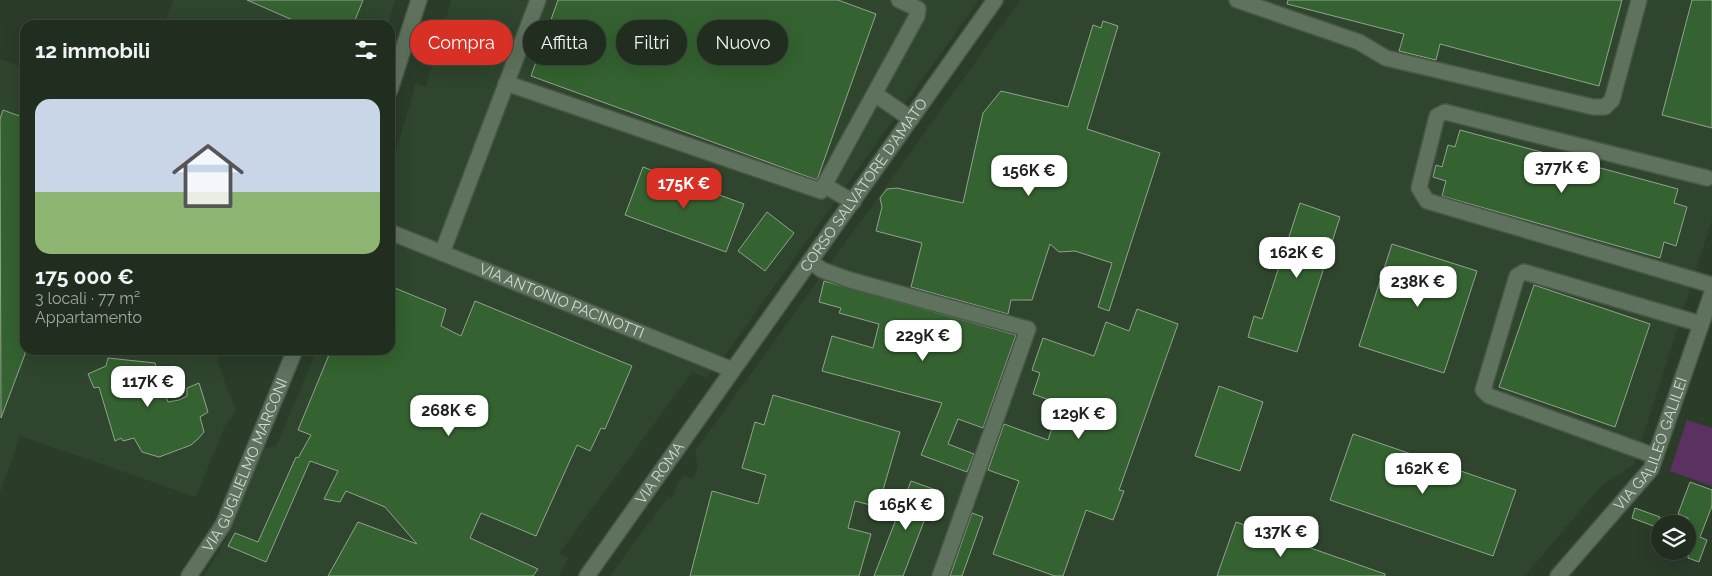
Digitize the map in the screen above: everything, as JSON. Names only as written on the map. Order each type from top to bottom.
[{"type":"street","points":[[395,74],[419,0]]},
{"type":"street","points":[[442,253],[538,0]]},
{"type":"street","points":[[506,83],[821,191],[917,16],[918,9],[899,0]]},
{"type":"street","name":"CORSO SALVATORE D'AMATO","points":[[733,370],[993,0]]},
{"type":"street","points":[[1237,0],[1359,42],[1386,58],[1593,107],[1604,106],[1612,100],[1639,0]]},
{"type":"street","points":[[875,94],[911,119]]},
{"type":"street","points":[[1707,178],[1445,112],[1436,116],[1420,188],[1428,202],[1712,285]]},
{"type":"street","points":[[824,185],[852,202]]},
{"type":"street","name":"VIA ANTONIO PACINOTTI","points":[[395,234],[733,370]]},
{"type":"street","points":[[810,261],[822,270],[850,280],[1028,329],[940,576]]},
{"type":"street","points":[[1655,456],[1489,396],[1483,390],[1516,276],[1524,272],[1701,324]]},
{"type":"street","name":"VIA GALILEO GALILEI","points":[[1558,576],[1650,469],[1712,293]]},
{"type":"street","name":"VIA GUGLIELMO MARCONI","points":[[189,576],[223,525],[293,355]]},
{"type":"street","name":"VIA ROMA","points":[[587,576],[733,370]]},
{"type":"shaded area","points":[[173,0],[395,0],[389,20],[166,20]]},
{"type":"shaded area","points":[[451,0],[979,0],[726,354],[706,378],[692,372],[559,554],[568,558],[559,576],[204,576],[230,532],[224,529],[265,448],[276,446],[315,355],[395,355],[395,154],[416,83],[426,87],[432,65],[513,65],[513,20],[445,20]]},
{"type":"shaded area","points":[[1020,0],[1712,0],[1712,220],[1634,465],[1601,486],[1525,576],[610,576],[668,496],[672,498],[679,481],[684,475],[693,479],[698,467],[695,451]]},
{"type":"shaded area","points":[[0,59],[20,66],[20,355],[219,355],[217,361],[236,411],[225,426],[196,497],[20,436],[0,493]]},
{"type":"shaded area","points":[[1687,420],[1712,428],[1712,486],[1670,471]]},
{"type":"building","points":[[247,0],[363,0],[355,20],[293,20]]},
{"type":"building","points":[[558,0],[838,0],[876,14],[817,180],[531,76],[535,65],[606,65],[606,20],[551,20]]},
{"type":"building","points":[[1288,0],[1622,0],[1599,86],[1440,44],[1436,60],[1399,51],[1404,34],[1287,4]]},
{"type":"building","points":[[1692,0],[1712,0],[1712,128],[1662,115]]},
{"type":"building","points":[[1103,21],[1118,26],[1087,129],[1160,153],[1109,311],[1098,307],[1112,263],[1075,251],[1059,252],[1050,244],[1032,300],[1011,300],[1008,314],[911,287],[922,243],[876,231],[882,207],[880,198],[887,189],[897,188],[963,203],[983,113],[1001,91],[1068,107],[1093,25],[1101,28]]},
{"type":"building","points":[[3,110],[20,116],[20,355],[25,355],[1,418],[0,119]]},
{"type":"building","points":[[1460,130],[1678,189],[1674,203],[1687,207],[1676,246],[1664,242],[1660,258],[1442,196],[1446,181],[1433,177],[1436,165],[1442,167],[1448,145],[1455,147]]},
{"type":"building","points":[[643,167],[744,204],[726,252],[625,215]]},
{"type":"building","points":[[1300,203],[1340,217],[1297,352],[1248,337],[1254,316],[1262,319]]},
{"type":"building","points":[[767,212],[794,233],[765,271],[738,251]]},
{"type":"building","points":[[1392,244],[1477,271],[1444,373],[1359,346]]},
{"type":"building","points":[[824,281],[1016,335],[983,428],[958,419],[948,444],[974,454],[967,472],[921,455],[942,403],[822,371],[832,336],[873,348],[879,324],[839,313],[841,308],[819,302]]},
{"type":"building","points":[[1534,285],[1650,324],[1615,427],[1499,387]]},
{"type":"building","points":[[395,288],[446,309],[441,326],[461,336],[475,301],[632,366],[605,429],[601,428],[590,451],[577,445],[536,536],[481,513],[470,538],[538,569],[533,576],[328,576],[358,522],[417,544],[385,507],[346,491],[340,502],[324,499],[338,471],[310,461],[266,562],[228,546],[235,533],[258,542],[296,457],[298,458],[311,435],[298,430],[329,355],[395,355]]},
{"type":"building","points":[[1137,309],[1178,324],[1119,490],[1124,491],[1113,520],[1086,510],[1063,576],[1055,576],[993,554],[1019,481],[988,470],[1004,424],[1048,440],[1060,404],[1033,394],[1040,373],[1032,370],[1043,338],[1094,356],[1106,322],[1129,331]]},
{"type":"building","points":[[108,358],[155,363],[168,402],[187,396],[187,388],[199,383],[208,412],[200,417],[204,432],[191,445],[159,457],[142,452],[134,438],[123,441],[121,438],[115,441],[99,387],[94,388],[88,374],[106,366]]},
{"type":"building","points":[[1219,386],[1263,402],[1240,471],[1195,456]]},
{"type":"building","points":[[773,395],[900,432],[878,507],[855,501],[848,528],[871,534],[859,576],[690,576],[712,491],[758,504],[766,475],[742,468],[755,422],[764,425]]},
{"type":"building","points":[[1353,434],[1516,490],[1493,556],[1330,500]]},
{"type":"building","points":[[911,481],[936,490],[903,576],[874,576]]},
{"type":"building","points":[[1690,482],[1712,490],[1712,506],[1700,537],[1707,540],[1699,562],[1694,560],[1696,560],[1696,515],[1678,514]]},
{"type":"building","points":[[1635,508],[1654,515],[1651,515],[1651,525],[1632,518]]},
{"type":"building","points":[[972,513],[983,517],[962,576],[950,576]]},
{"type":"building","points":[[1236,522],[1385,574],[1385,576],[1217,576]]}]
